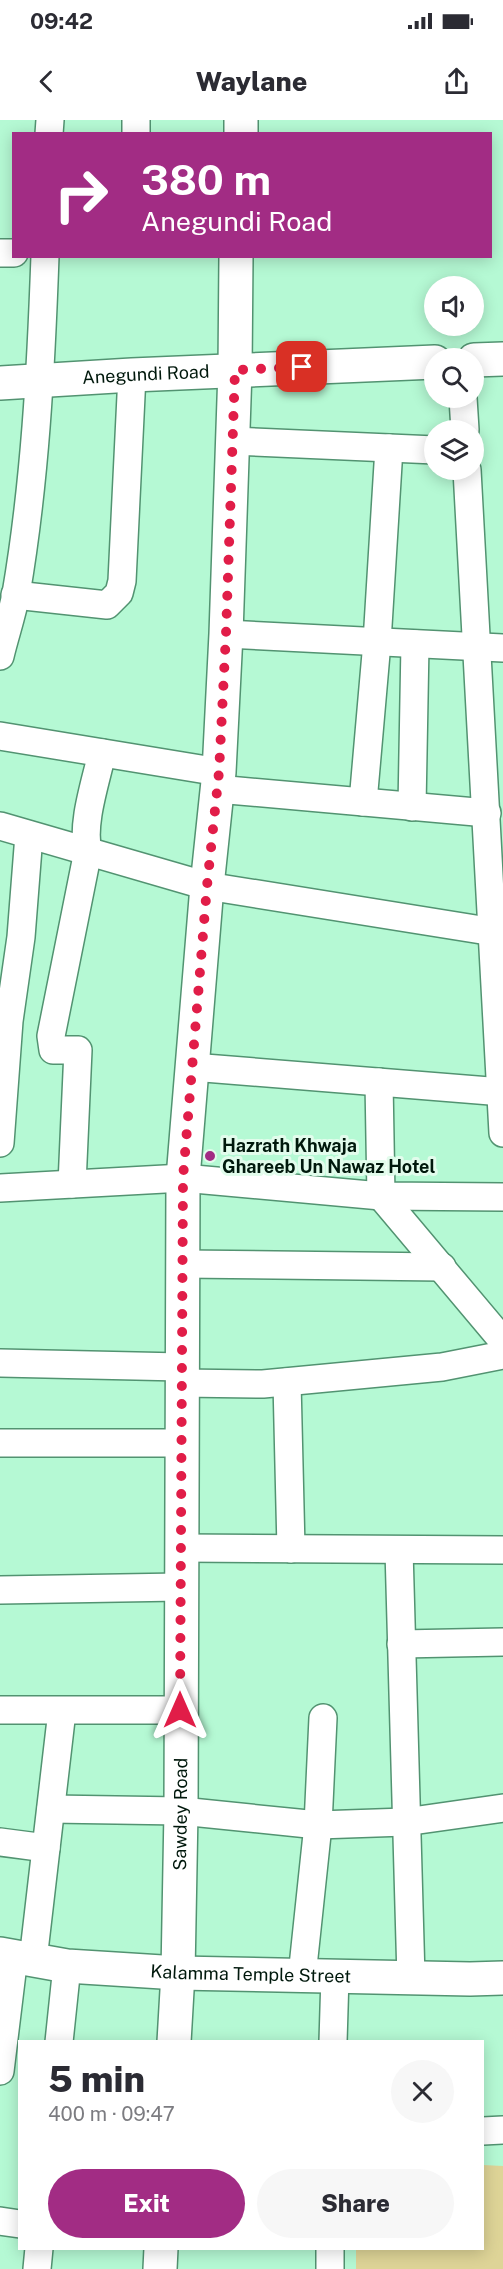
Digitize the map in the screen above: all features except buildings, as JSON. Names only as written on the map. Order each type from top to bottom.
[{"type":"street","points":[[0,655],[15,595],[10,557],[40,381],[45,258]]},
{"type":"street","name":"Sawdey Road","points":[[174,2040],[178,1973],[181,1811],[183,1178],[218,781],[226,634],[235,370],[236,258]]},
{"type":"street","points":[[484,360],[503,359]]},
{"type":"street","name":"Anegundi Road","points":[[0,383],[424,362]]},
{"type":"street","points":[[15,595],[107,605],[119,593],[132,375]]},
{"type":"street","points":[[232,441],[424,450]]},
{"type":"street","points":[[363,802],[377,642],[389,448]]},
{"type":"street","points":[[468,480],[490,648],[494,932],[499,966],[503,1133]]},
{"type":"street","points":[[226,634],[490,648]]},
{"type":"street","points":[[412,807],[415,644]]},
{"type":"street","points":[[0,736],[102,753],[218,781],[412,807],[493,829]]},
{"type":"street","points":[[72,1184],[78,1050],[53,1050],[51,1036],[87,851],[85,842],[87,825],[102,753]]},
{"type":"street","points":[[0,826],[207,886],[494,932]]},
{"type":"street","points":[[0,1143],[9,1021],[21,937],[29,835]]},
{"type":"street","points":[[192,1067],[502,1092]]},
{"type":"street","points":[[379,1082],[381,1196],[503,1341]]},
{"type":"street","points":[[0,1188],[183,1178],[381,1196],[503,1197]]},
{"type":"street","points":[[182,1264],[442,1268]]},
{"type":"street","points":[[0,1362],[181,1375],[263,1384],[442,1367],[503,1355]]},
{"type":"street","points":[[287,1382],[291,1549]]},
{"type":"street","points":[[0,1443],[181,1443]]},
{"type":"street","points":[[181,1548],[503,1550]]},
{"type":"street","points":[[399,1550],[411,1978]]},
{"type":"street","points":[[0,1590],[180,1587]]},
{"type":"street","points":[[401,1644],[503,1642]]},
{"type":"street","points":[[0,1710],[180,1710]]},
{"type":"street","points":[[0,2071],[16,1956],[46,1848],[62,1711]]},
{"type":"street","points":[[302,1976],[318,1824],[323,1718]]},
{"type":"street","points":[[51,1809],[181,1811],[318,1824],[405,1822],[503,1808]]},
{"type":"street","points":[[0,1842],[46,1848]]},
{"type":"street","name":"Kalamma Temple Street","points":[[16,1956],[67,1966],[178,1973],[503,1978]]},
{"type":"street","points":[[59,2040],[67,1966]]},
{"type":"street","points":[[333,2040],[334,1976]]},
{"type":"street","points":[[484,2131],[503,2130]]},
{"type":"street","points":[[0,2221],[18,2224]]},
{"type":"street","points":[[37,2269],[39,2250]]},
{"type":"street","points":[[160,2269],[161,2250]]},
{"type":"street","points":[[330,2250],[330,2269]]},
{"type":"shaded area","points":[[484,2165],[503,2166],[503,2269],[356,2269],[356,2250],[484,2250]]},
{"type":"place","name":"Hazrath Khwaja Ghareeb Un Nawaz Hotel","points":[[210,1156]]},
{"type":"route","points":[[180,1710],[183,1178],[207,886],[219,772],[235,370],[302,367]]}]
